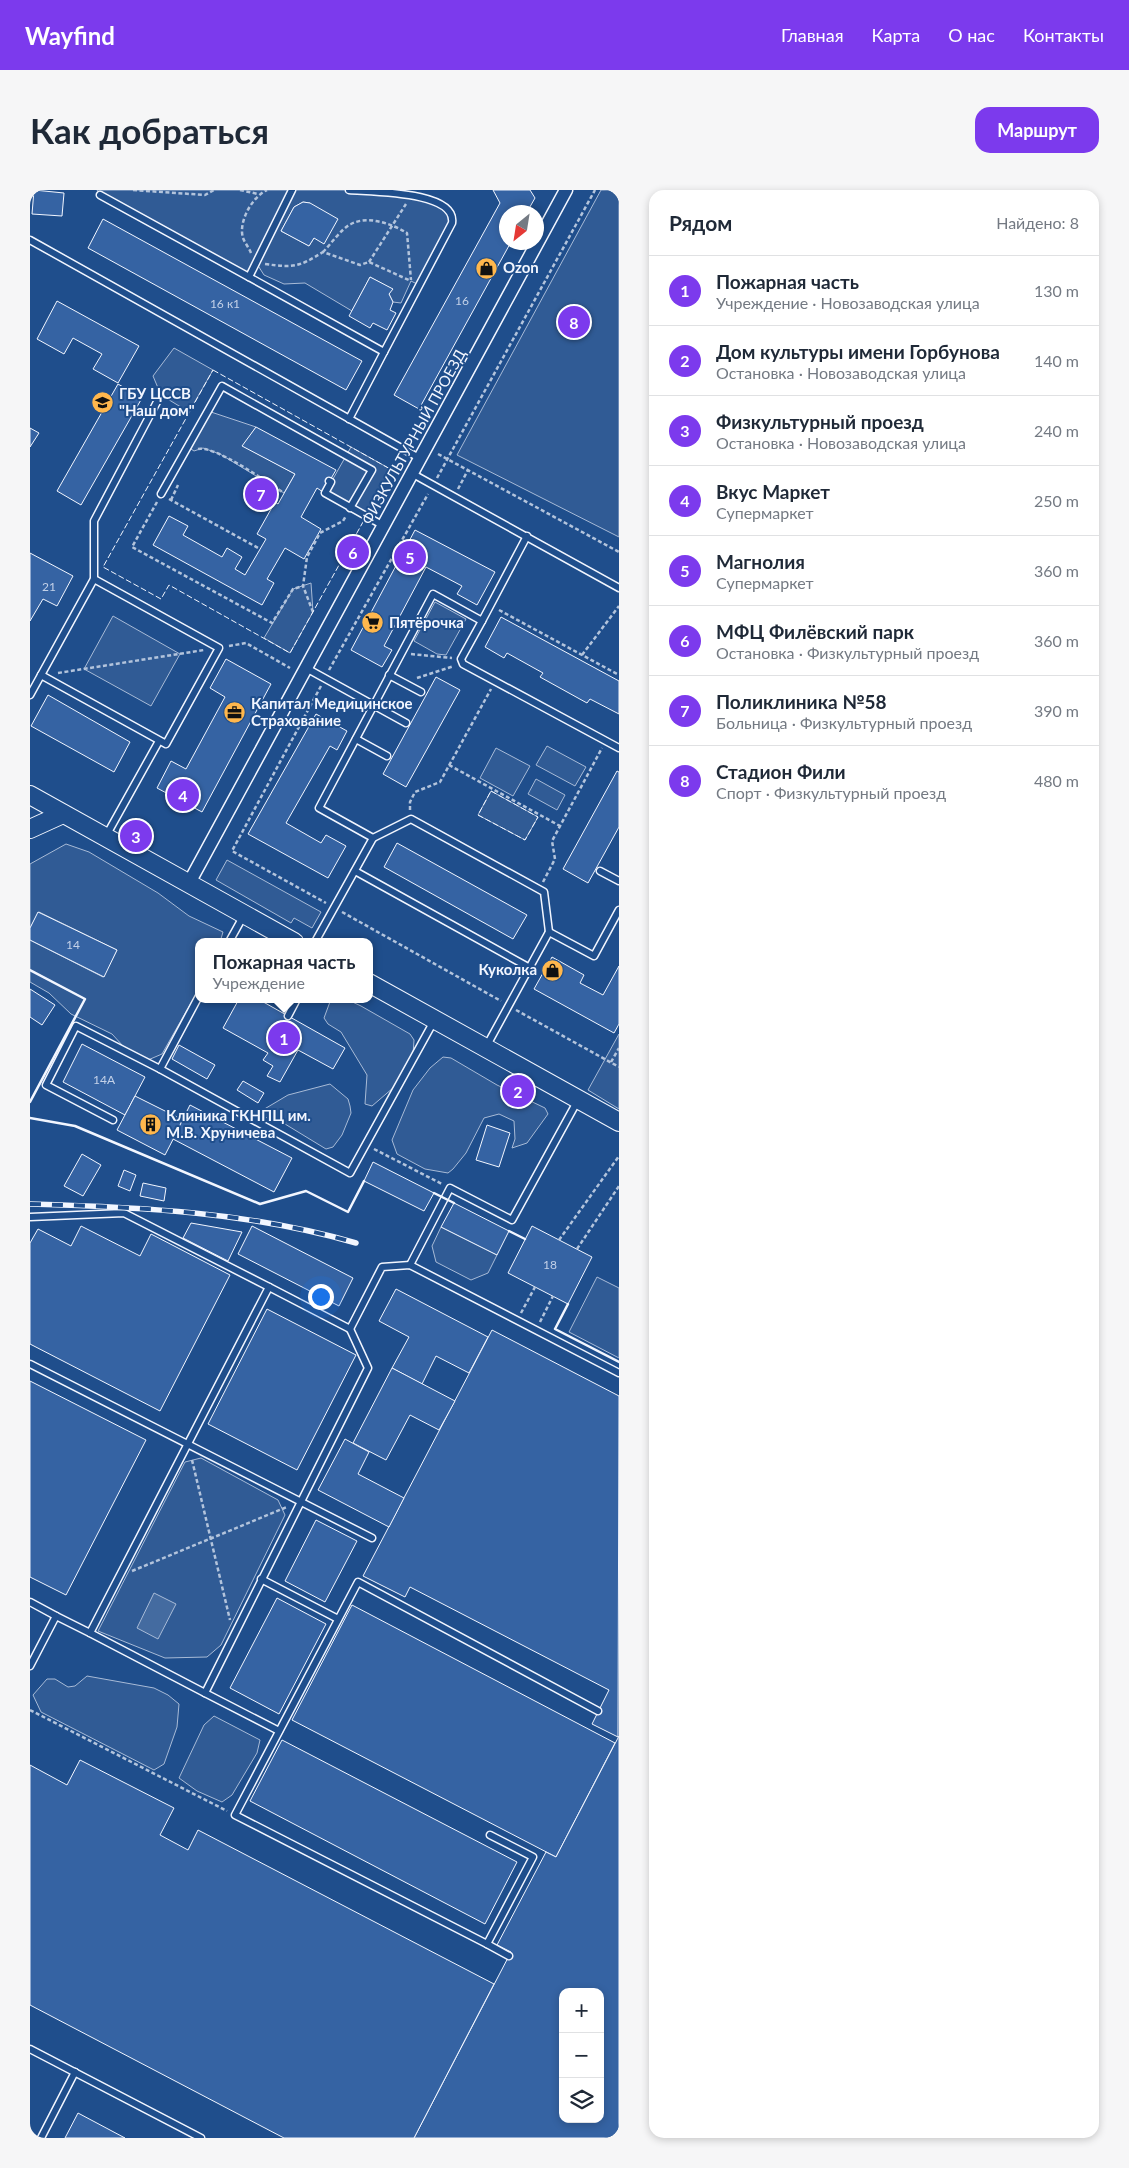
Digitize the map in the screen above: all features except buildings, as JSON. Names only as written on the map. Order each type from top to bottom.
[{"type":"street","name":"ФИЗКУЛЬТУРНЫЙ ПРОЕЗД","points":[[189,883],[566,190]]},
{"type":"street","points":[[30,795],[287,938]]},
{"type":"street","points":[[30,830],[63,814]]},
{"type":"street","points":[[373,985],[619,1122]]},
{"type":"lane","points":[[249,277],[292,190]]},
{"type":"lane","points":[[349,190],[432,199],[448,208],[452,218],[349,419]]},
{"type":"lane","points":[[100,195],[384,352]]},
{"type":"lane","points":[[30,240],[349,419],[424,454]]},
{"type":"lane","points":[[161,494],[222,386],[372,470],[350,508]]},
{"type":"lane","points":[[30,695],[94,579],[94,521],[158,400]]},
{"type":"lane","points":[[413,474],[619,588]]},
{"type":"lane","points":[[329,481],[331,482],[325,493],[384,526]]},
{"type":"lane","points":[[526,536],[462,661],[619,748]]},
{"type":"lane","points":[[41,675],[166,744],[219,648],[94,579]]},
{"type":"lane","points":[[374,838],[319,808],[433,594],[482,621]]},
{"type":"lane","points":[[306,668],[406,723]]},
{"type":"lane","points":[[389,675],[421,692]]},
{"type":"lane","points":[[356,739],[387,756]]},
{"type":"lane","points":[[105,837],[159,741]]},
{"type":"lane","points":[[317,938],[374,838],[411,819],[544,892],[550,932],[486,1048]]},
{"type":"lane","points":[[355,871],[530,968]]},
{"type":"lane","points":[[600,871],[619,881]]},
{"type":"lane","points":[[550,932],[594,956],[619,910]]},
{"type":"lane","points":[[231,938],[244,914]]},
{"type":"lane","points":[[160,1069],[195,1003]]},
{"type":"lane","points":[[288,1016],[295,1003]]},
{"type":"lane","points":[[113,1120],[46,1085],[76,1026],[160,1069],[350,1173],[434,1020]]},
{"type":"lane","points":[[410,1265],[450,1188],[512,1220],[579,1099]]},
{"type":"lane","points":[[30,1217],[124,1213],[350,1329],[368,1368],[205,1693]]},
{"type":"lane","points":[[350,1329],[382,1267],[410,1265],[619,1373]]},
{"type":"lane","points":[[90,1633],[269,1287]]},
{"type":"lane","points":[[30,1364],[372,1538]]},
{"type":"lane","points":[[261,1579],[338,1619]]},
{"type":"lane","points":[[509,1956],[235,1815],[358,1582],[598,1711]]},
{"type":"lane","points":[[30,1602],[279,1731]]},
{"type":"lane","points":[[30,1666],[56,1616]]},
{"type":"lane","points":[[487,1944],[533,1857],[490,1835]]},
{"type":"lane","points":[[30,2049],[201,2138]]},
{"type":"lane","points":[[41,2138],[75,2072]]},
{"type":"path","points":[[133,190],[205,194],[214,190]]},
{"type":"path","points":[[240,190],[258,194]]},
{"type":"path","points":[[267,190],[258,194],[245,216],[243,237],[257,263],[283,267],[302,265],[323,252],[351,224],[372,221],[393,225],[407,233],[411,281]]},
{"type":"path","points":[[323,252],[360,265],[369,262],[412,196]]},
{"type":"path","points":[[369,262],[419,285]]},
{"type":"path","points":[[194,451],[203,448],[220,454],[284,493]]},
{"type":"path","points":[[424,454],[468,470],[619,552]]},
{"type":"path","points":[[454,496],[468,470]]},
{"type":"path","points":[[171,500],[178,487],[177,479]]},
{"type":"path","points":[[260,549],[161,494],[132,547],[272,623],[293,589],[303,586]]},
{"type":"path","points":[[313,612],[303,586],[306,558],[320,533],[343,521],[350,508]]},
{"type":"path","points":[[490,605],[619,675]]},
{"type":"path","points":[[582,655],[619,606]]},
{"type":"path","points":[[41,675],[246,643],[290,668]]},
{"type":"path","points":[[401,653],[462,661]]},
{"type":"path","points":[[402,682],[462,661]]},
{"type":"path","points":[[411,819],[410,802],[416,792],[440,782],[495,681]]},
{"type":"path","points":[[538,889],[555,859],[552,841],[606,741]]},
{"type":"path","points":[[450,766],[560,826]]},
{"type":"path","points":[[611,1062],[619,1048]]},
{"type":"path","points":[[366,1145],[450,1188]]},
{"type":"path","points":[[559,1240],[619,1156]]},
{"type":"path","points":[[577,1249],[619,1186]]},
{"type":"path","points":[[517,1321],[534,1287]]},
{"type":"path","points":[[536,1330],[553,1296]]},
{"type":"path","points":[[188,1444],[234,1635]]},
{"type":"path","points":[[119,1576],[300,1501]]},
{"type":"path","points":[[30,1710],[235,1815]]},
{"type":"shaded area","points":[[97,190],[349,190],[430,199],[453,218],[419,285],[411,281],[401,303],[393,302],[389,294],[392,289],[370,277],[352,311],[305,283],[284,284],[264,275],[257,264],[249,277],[100,195]],"holes":[[[303,202],[310,203],[314,238],[309,246],[281,231],[294,207]]]},
{"type":"shaded area","points":[[601,190],[619,190],[619,537],[457,455]]},
{"type":"shaded area","points":[[174,348],[213,370],[189,412],[161,395],[153,376]]},
{"type":"shaded area","points":[[208,411],[256,427],[243,446],[295,474],[284,493],[220,454],[203,448],[194,451],[188,447]]},
{"type":"shaded area","points":[[351,447],[392,470],[366,517],[325,493]]},
{"type":"shaded area","points":[[311,583],[313,612],[290,653],[264,638],[293,589]]},
{"type":"shaded area","points":[[435,602],[466,619],[446,655],[437,654],[414,641]]},
{"type":"shaded area","points":[[113,616],[180,654],[151,706],[84,669]]},
{"type":"shaded area","points":[[547,746],[586,767],[575,786],[536,765]]},
{"type":"shaded area","points":[[496,748],[530,766],[513,796],[480,778]]},
{"type":"shaded area","points":[[536,779],[565,795],[557,810],[528,794]]},
{"type":"shaded area","points":[[491,791],[538,817],[525,840],[478,815]]},
{"type":"shaded area","points":[[66,844],[89,852],[158,893],[189,916],[223,932],[221,938],[195,938],[195,996],[162,1054],[148,1060],[123,1046],[112,1034],[71,1014],[49,993],[30,982],[30,940],[103,977],[117,950],[39,912],[30,928],[30,864]]},
{"type":"shaded area","points":[[227,860],[321,912],[312,928],[294,918],[291,923],[216,880]]},
{"type":"shaded area","points":[[330,1003],[355,1003],[410,1034],[414,1040],[413,1055],[393,1088],[372,1106],[365,1104],[367,1075],[341,1032],[328,1024],[324,1018]]},
{"type":"shaded area","points":[[619,1034],[619,1109],[588,1090]]},
{"type":"shaded area","points":[[443,1057],[451,1058],[497,1085],[545,1108],[548,1114],[527,1143],[512,1148],[515,1139],[514,1121],[499,1114],[484,1118],[466,1153],[448,1173],[425,1169],[397,1154],[392,1140],[413,1090],[430,1068]]},
{"type":"shaded area","points":[[330,1084],[348,1099],[351,1113],[342,1135],[333,1147],[326,1149],[285,1124],[256,1114],[288,1095]]},
{"type":"shaded area","points":[[441,1227],[497,1255],[488,1273],[471,1280],[436,1262],[432,1246]]},
{"type":"shaded area","points":[[597,1277],[619,1288],[619,1358],[569,1332]]},
{"type":"shaded area","points":[[201,1458],[278,1500],[285,1515],[221,1645],[207,1657],[165,1658],[98,1631],[185,1462]]},
{"type":"shaded area","points":[[154,1593],[176,1604],[158,1639],[137,1628]]},
{"type":"shaded area","points":[[87,1676],[154,1688],[168,1695],[179,1704],[177,1727],[164,1764],[154,1770],[41,1712],[33,1695],[47,1679],[55,1679],[68,1687],[75,1686]]},
{"type":"shaded area","points":[[214,1716],[260,1740],[257,1753],[232,1795],[222,1802],[197,1791],[179,1778],[204,1725]]},
{"type":"railway","points":[[30,1204],[153,1209],[194,1213],[276,1224],[356,1243]]},
{"type":"fence","points":[[213,370],[392,470],[290,653],[169,585],[161,599],[103,567],[213,370]]},
{"type":"fence","points":[[491,791],[538,817],[525,840],[478,815],[491,791]]},
{"type":"wall","points":[[30,970],[85,999],[30,1102]]},
{"type":"wall","points":[[30,1118],[75,1126],[260,1204],[306,1191],[348,1212],[364,1181]]},
{"type":"wall","points":[[434,1193],[454,1203]]},
{"type":"wall","points":[[509,1231],[525,1239]]},
{"type":"wall","points":[[568,1304],[555,1329],[619,1362]]},
{"type":"place","name":"Ozon","points":[[487,268]]},
{"type":"place","name":"Стадион Фили","points":[[574,322]]},
{"type":"place","name":"ГБУ ЦССВ \"Наш дом\"","points":[[103,403]]},
{"type":"place","name":"Поликлиника №58","points":[[261,494]]},
{"type":"place","name":"МФЦ Филёвский парк","points":[[353,552]]},
{"type":"place","name":"Магнолия","points":[[410,557]]},
{"type":"place","name":"Пятёрочка","points":[[373,623]]},
{"type":"place","name":"Капитал Медицинское Страхование","points":[[235,713]]},
{"type":"place","name":"Вкус Маркет","points":[[183,795]]},
{"type":"place","name":"Физкультурный проезд","points":[[136,836]]},
{"type":"place","name":"Куколка","points":[[553,970]]},
{"type":"place","name":"Пожарная часть","points":[[284,1038]]},
{"type":"place","name":"Дом культуры имени Горбунова","points":[[518,1091]]},
{"type":"place","name":"Клиника ГКНПЦ им. М.В. Хруничева","points":[[150,1125]]}]
